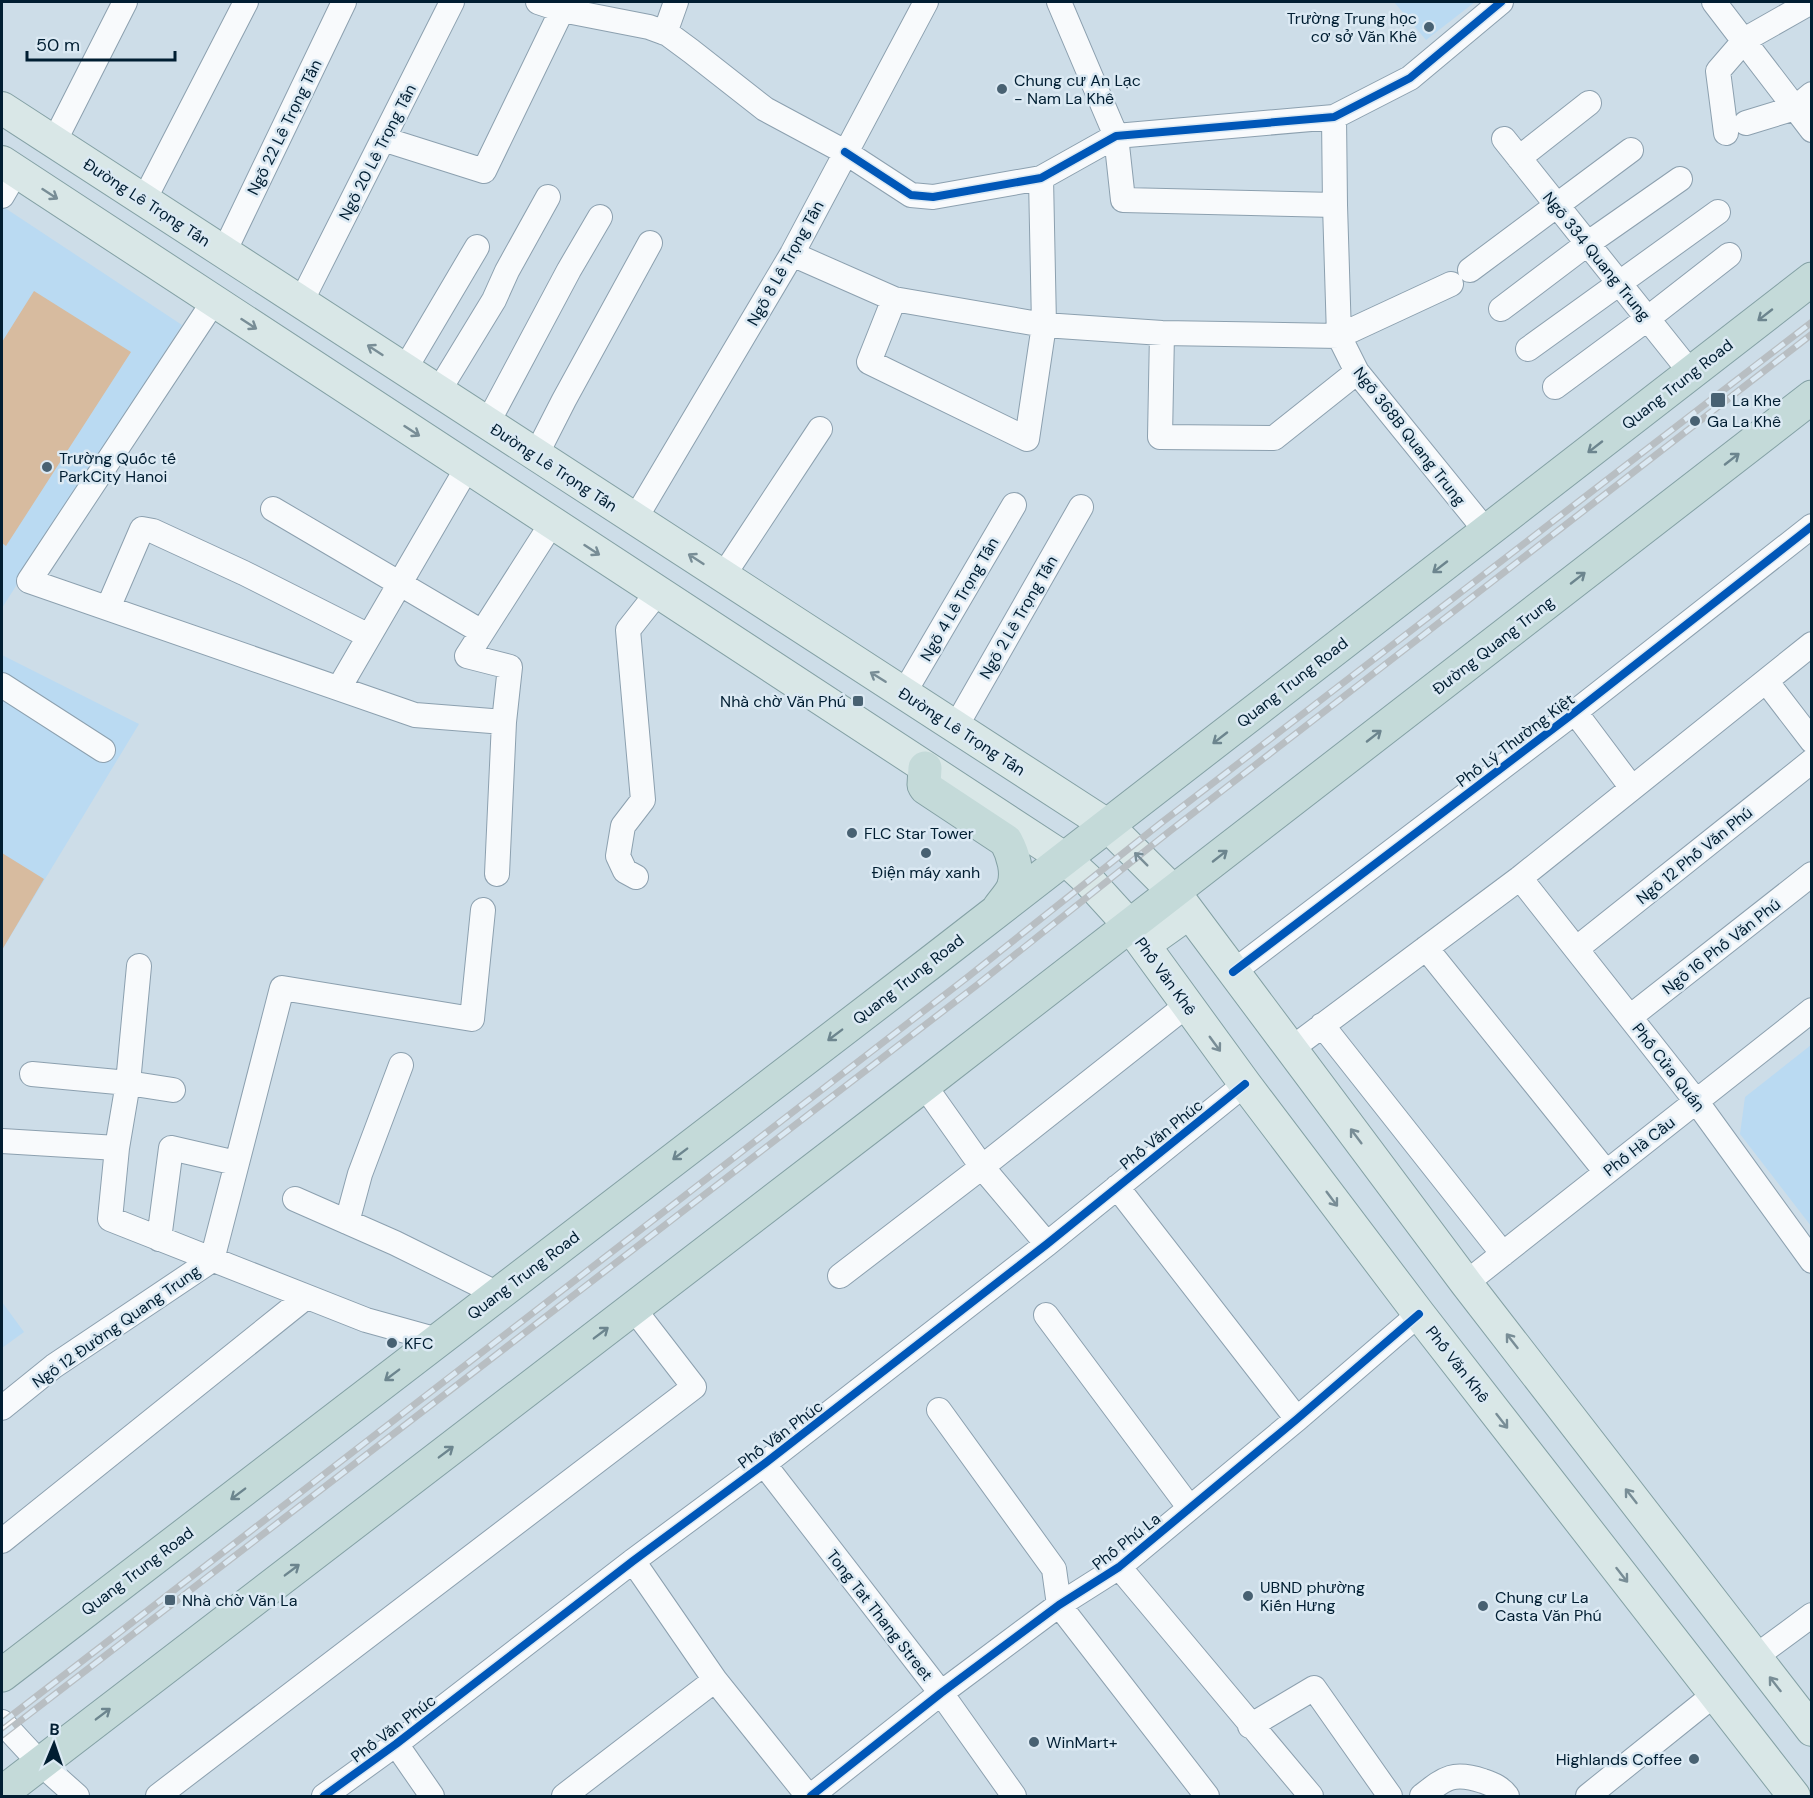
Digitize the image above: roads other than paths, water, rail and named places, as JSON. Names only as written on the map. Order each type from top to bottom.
[{"type":"highway","name":"Quang Trung Road","points":[[2,1675],[998,910],[1812,279]]},
{"type":"highway","name":"Đường Quang Trung","points":[[1182,903],[1812,397]]},
{"type":"highway","points":[[926,768],[924,785],[926,788],[1006,841],[1013,853],[1015,869],[1013,887],[998,910]]},
{"type":"highway","points":[[2,1793],[924,1085],[1182,903]]},
{"type":"main road","name":"Đường Lê Trọng Tấn","points":[[2,108],[1107,825],[1182,903]]},
{"type":"main road","points":[[6,177],[214,301],[1064,858]]},
{"type":"main road","points":[[1036,840],[1067,800]]},
{"type":"main road","name":"Phố Văn Khê","points":[[1064,858],[1089,881],[1137,935],[1186,1005],[1419,1314],[1794,1797]]},
{"type":"main road","points":[[1182,903],[1466,1282],[1812,1730]]},
{"type":"street","points":[[54,142],[125,2]]},
{"type":"street","points":[[144,200],[246,2]]},
{"type":"street","name":"Ngõ 22 Lê Trọng Tấn","points":[[224,252],[344,2]]},
{"type":"street","name":"Ngõ 20 Lê Trọng Tấn","points":[[301,302],[452,2]]},
{"type":"street","points":[[538,2],[562,10],[649,27],[665,33],[765,109],[845,152],[911,195],[933,197],[1041,177],[1116,136],[1334,117],[1410,78],[1502,2]]},
{"type":"street","points":[[665,33],[676,2]]},
{"type":"street","name":"Ngõ 8 Lê Trọng Tấn","points":[[635,519],[792,254],[926,2]]},
{"type":"street","points":[[1059,2],[1116,136],[1123,200],[1335,205]]},
{"type":"street","points":[[1714,2],[1745,42],[1806,113],[1742,131],[1718,71],[1745,42],[1811,2]]},
{"type":"street","points":[[383,139],[484,171],[562,10]]},
{"type":"street","name":"Ngõ 334 Quang Trung","points":[[1589,103],[1512,149],[1691,373]]},
{"type":"street","points":[[1334,117],[1339,336]]},
{"type":"street","points":[[792,254],[894,299],[1044,325],[1162,333],[1339,336],[1460,277],[1631,150]]},
{"type":"street","points":[[894,299],[870,362],[1027,439],[1044,325],[1041,177]]},
{"type":"street","points":[[1501,309],[1587,244],[1680,179]]},
{"type":"street","points":[[438,392],[494,300],[507,271],[548,197]]},
{"type":"street","points":[[1528,349],[1718,212]]},
{"type":"street","points":[[487,424],[569,270],[600,217]]},
{"type":"street","points":[[536,456],[650,243]]},
{"type":"street","points":[[405,369],[477,247]]},
{"type":"street","points":[[1555,387],[1729,255]]},
{"type":"street","points":[[214,301],[29,581],[416,716],[504,722]]},
{"type":"street","points":[[1162,333],[1160,437],[1274,438],[1357,372]]},
{"type":"street","name":"Ngõ 368B Quang Trung","points":[[1339,336],[1357,372],[1486,531]]},
{"type":"street","points":[[723,576],[820,429]]},
{"type":"street","points":[[339,688],[467,468]]},
{"type":"street","name":"Ngõ 4 Lê Trọng Tấn","points":[[904,693],[1014,505]]},
{"type":"street","name":"Ngõ 2 Lê Trọng Tấn","points":[[955,728],[1081,507]]},
{"type":"street","points":[[273,509],[482,632]]},
{"type":"street","points":[[497,874],[504,722],[510,666],[467,656],[552,523]]},
{"type":"street","name":"Phố Lý Thường Kiệt","points":[[1233,972],[1575,712],[1812,526]]},
{"type":"street","points":[[108,608],[141,529],[153,531],[244,573],[369,636]]},
{"type":"street","points":[[636,877],[625,871],[618,856],[623,826],[643,800],[628,630],[658,592]]},
{"type":"street","points":[[1291,1049],[1520,878],[1812,644]]},
{"type":"street","points":[[1766,681],[1812,741]]},
{"type":"street","points":[[2,685],[103,750]]},
{"type":"street","points":[[1575,712],[1632,788]]},
{"type":"street","name":"Ngõ 12 Phố Văn Phú","points":[[1576,949],[1812,761]]},
{"type":"street","name":"Ngõ 16 Phố Văn Phú","points":[[1630,1017],[1812,874]]},
{"type":"street","name":"Phố Cửa Quán","points":[[1520,878],[1696,1101],[1812,1261]]},
{"type":"street","points":[[139,966],[128,1083],[117,1149],[110,1219],[212,1260],[282,988],[472,1019],[483,910]]},
{"type":"street","points":[[1426,948],[1606,1172]]},
{"type":"street","points":[[840,1276],[1186,1005]]},
{"type":"street","name":"Phố Hà Cầu","points":[[1466,1282],[1812,1010]]},
{"type":"street","points":[[1322,1025],[1503,1254]]},
{"type":"street","points":[[347,1222],[360,1174],[401,1065]]},
{"type":"street","points":[[32,1074],[128,1083],[172,1090]]},
{"type":"street","name":"Phố Văn Phúc","points":[[324,1797],[764,1464],[1047,1244],[1245,1084]]},
{"type":"street","points":[[924,1085],[982,1167],[1047,1244]]},
{"type":"street","points":[[2,1141],[117,1149]]},
{"type":"street","points":[[159,1239],[171,1148],[236,1163]]},
{"type":"street","points":[[1117,1187],[1297,1419]]},
{"type":"street","points":[[295,1199],[498,1294]]},
{"type":"street","name":"Ngõ 12 Đường Quang Trung","points":[[2,1408],[54,1366],[212,1260],[366,1320],[438,1340]]},
{"type":"street","points":[[2,1541],[306,1297]]},
{"type":"street","points":[[158,1797],[694,1387],[633,1308]]},
{"type":"street","name":"Phố Phú La","points":[[809,1797],[941,1693],[1059,1605],[1119,1567],[1419,1314]]},
{"type":"street","points":[[1046,1315],[1190,1507]]},
{"type":"street","points":[[939,1410],[1054,1569],[1059,1605],[1207,1797]]},
{"type":"street","name":"Tong Tat Thang Street","points":[[764,1464],[941,1693],[1014,1797]]},
{"type":"street","points":[[633,1561],[715,1680],[809,1797]]},
{"type":"street","points":[[1119,1567],[1311,1797]]},
{"type":"street","points":[[1755,1657],[1812,1615]]},
{"type":"street","points":[[564,1797],[715,1680]]},
{"type":"street","points":[[1250,1726],[1314,1688],[1390,1797]]},
{"type":"street","points":[[1588,1797],[1715,1694]]},
{"type":"street","points":[[2,1722],[40,1763],[77,1797]]},
{"type":"street","points":[[396,1744],[432,1797]]},
{"type":"street","points":[[1422,1797],[1443,1780],[1466,1776],[1500,1787],[1507,1797]]},
{"type":"railway","points":[[2,1723],[969,976],[1161,823],[1812,322]]},
{"type":"railway","points":[[2,1735],[977,985],[1170,831],[1812,334]]},
{"type":"place","name":"Trường Trung học cơ sở Văn Khê","points":[[1429,27]]},
{"type":"place","name":"Chung cư An Lạc - Nam La Khê","points":[[1002,89]]},
{"type":"place","name":"La Khe","points":[[1718,400]]},
{"type":"place","name":"Ga La Khê","points":[[1695,421]]},
{"type":"place","name":"Trường Quốc tế ParkCity Hanoi","points":[[47,467]]},
{"type":"place","name":"Nhà chờ Văn Phú","points":[[858,701]]},
{"type":"place","name":"FLC Star Tower","points":[[852,833]]},
{"type":"place","name":"Điện máy xanh","points":[[926,853]]},
{"type":"place","name":"KFC","points":[[392,1343]]},
{"type":"place","name":"UBND phường Kiến Hưng","points":[[1248,1596]]},
{"type":"place","name":"Nhà chờ Văn La","points":[[170,1600]]},
{"type":"place","name":"Chung cư La Casta Văn Phú","points":[[1483,1606]]},
{"type":"place","name":"WinMart+","points":[[1034,1742]]},
{"type":"place","name":"Highlands Coffee","points":[[1694,1759]]}]
